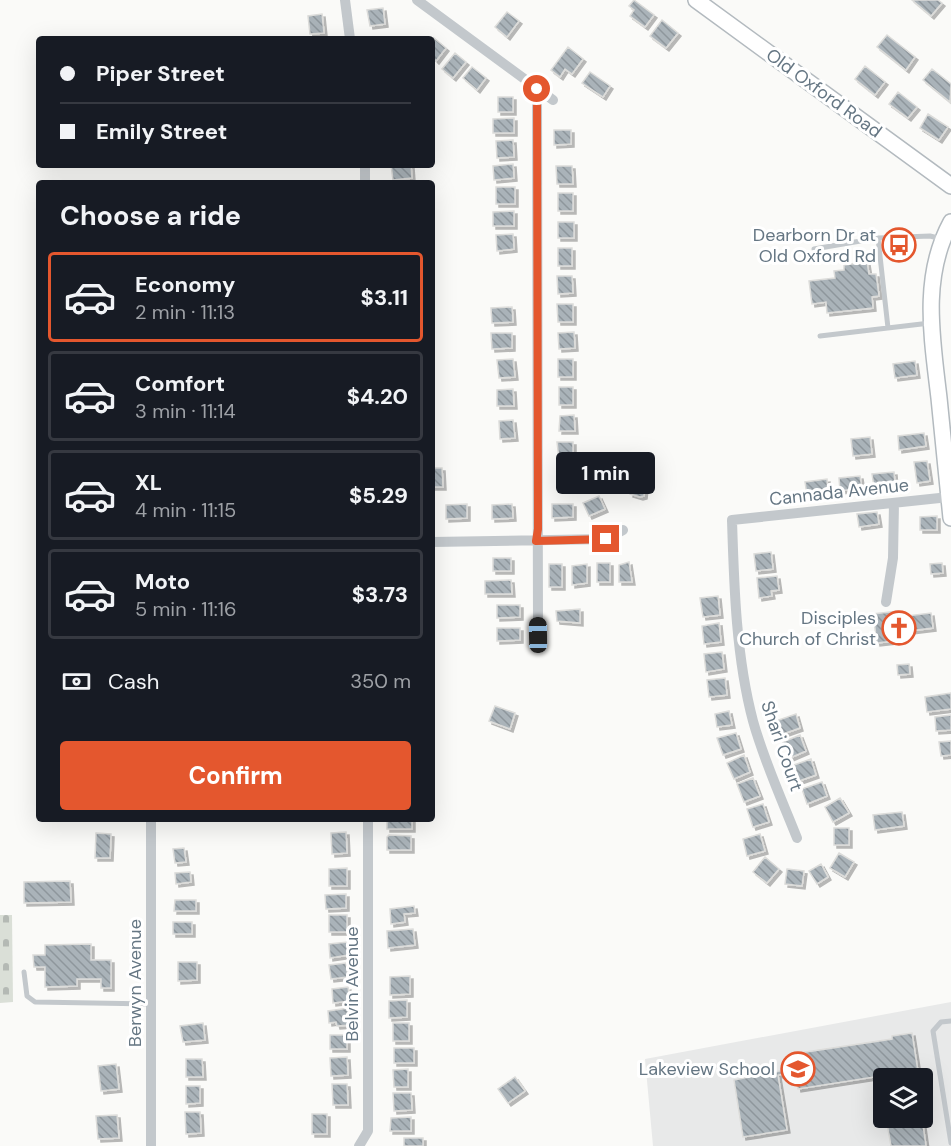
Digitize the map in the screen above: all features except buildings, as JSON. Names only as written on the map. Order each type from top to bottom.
[{"type":"street","points":[[345,0],[350,36]]},
{"type":"street","points":[[417,0],[553,100]]},
{"type":"street","name":"Old Oxford Road","points":[[696,0],[951,186]]},
{"type":"street","points":[[537,89],[538,529],[536,541],[538,635]]},
{"type":"street","points":[[951,222],[933,268],[932,323],[951,518]]},
{"type":"street","name":"Cannada Avenue","points":[[732,520],[949,497]]},
{"type":"street","points":[[886,602],[893,558],[894,503]]},
{"type":"street","name":"Shari Court","points":[[732,520],[737,606],[748,700],[761,744],[797,838]]},
{"type":"street","points":[[435,542],[606,539],[623,530]]},
{"type":"street","name":"Berwyn Avenue","points":[[151,822],[151,1146]]},
{"type":"street","name":"Belvin Avenue","points":[[359,1146],[368,1131],[368,822]]},
{"type":"lane","points":[[814,249],[878,238],[930,236],[943,239]]},
{"type":"lane","points":[[878,238],[888,328]]},
{"type":"lane","points":[[820,336],[932,323]]},
{"type":"lane","points":[[24,972],[27,996],[36,1002],[151,1004]]},
{"type":"lane","points":[[951,1021],[941,1022],[933,1031],[951,1143]]},
{"type":"shaded area","name":"Lakeview School","points":[[951,1002],[951,1146],[653,1146],[645,1059]]},
{"type":"green space","points":[[0,915],[12,915],[13,1002],[0,1003]]},
{"type":"place","name":"Dearborn Dr at Old Oxford Rd","points":[[899,245]]},
{"type":"place","name":"Disciples Church of Christ","points":[[899,628]]},
{"type":"place","name":"Lakeview School","points":[[798,1069]]},
{"type":"route","points":[[537,89],[538,529],[536,541],[606,539]]}]
